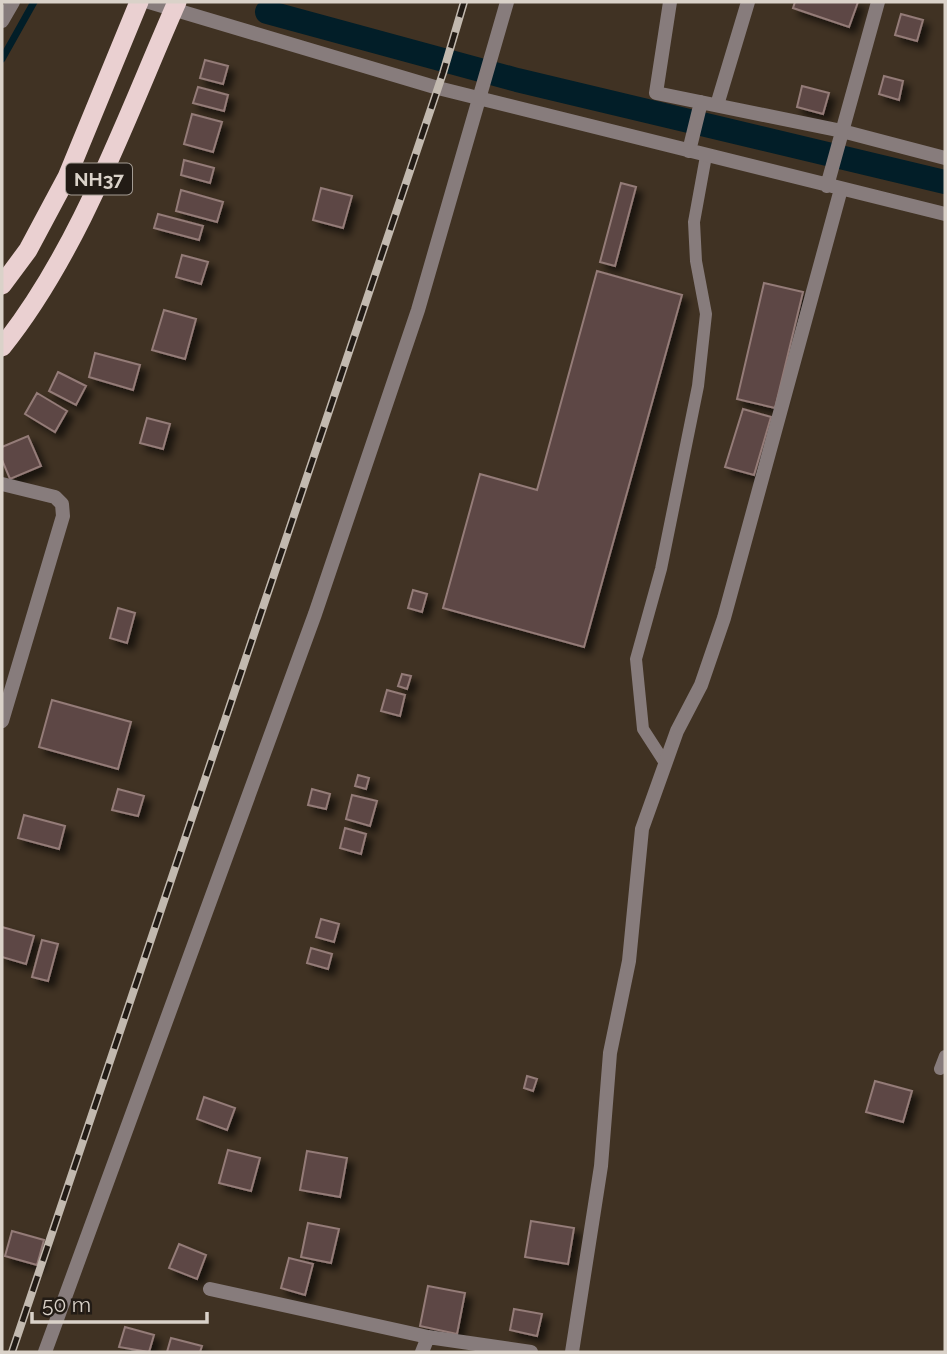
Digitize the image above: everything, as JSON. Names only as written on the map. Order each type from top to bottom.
[{"type":"highway","name":"NH37","points":[[2,285],[28,250],[67,177],[139,2]]},
{"type":"highway","name":"NH37","points":[[2,347],[21,323],[86,210],[175,6]]},
{"type":"street","points":[[2,21],[13,2]]},
{"type":"street","points":[[149,2],[175,6],[481,92],[690,147],[706,156],[832,184],[945,214]]},
{"type":"street","points":[[45,1352],[315,614],[418,310],[508,2]]},
{"type":"street","points":[[670,2],[656,93],[699,109],[717,105],[841,136],[945,158]]},
{"type":"street","points":[[717,105],[748,2]]},
{"type":"street","points":[[572,1352],[601,1166],[610,1052],[629,961],[642,829],[665,763],[701,685],[724,618],[832,184],[841,136],[878,2]]},
{"type":"street","points":[[690,147],[699,109]]},
{"type":"street","points":[[2,484],[55,497],[62,504],[62,516],[2,721]]},
{"type":"street","points":[[210,1289],[428,1337],[531,1352]]},
{"type":"street","points":[[422,1352],[428,1337]]},
{"type":"lane","points":[[665,763],[643,729],[636,659],[661,569],[698,386],[706,314],[696,261],[694,222],[706,156]]},
{"type":"building","points":[[795,2],[858,2],[849,27],[793,8]]},
{"type":"building","points":[[901,14],[923,20],[917,41],[895,35]]},
{"type":"building","points":[[205,60],[228,66],[223,84],[200,78]]},
{"type":"building","points":[[884,76],[903,81],[899,100],[879,94]]},
{"type":"building","points":[[802,86],[829,93],[823,114],[797,107]]},
{"type":"building","points":[[198,87],[228,95],[224,111],[193,103]]},
{"type":"building","points":[[192,114],[222,122],[213,152],[184,144]]},
{"type":"building","points":[[184,160],[214,168],[210,183],[181,175]]},
{"type":"building","points":[[621,183],[636,187],[615,266],[600,262]]},
{"type":"building","points":[[321,188],[352,196],[343,228],[313,220]]},
{"type":"building","points":[[181,190],[223,202],[217,222],[176,211]]},
{"type":"building","points":[[158,214],[203,226],[199,240],[154,228]]},
{"type":"building","points":[[182,255],[208,262],[201,284],[176,277]]},
{"type":"building","points":[[597,271],[682,295],[584,647],[443,608],[480,474],[537,490]]},
{"type":"building","points":[[764,283],[803,292],[775,408],[737,399]]},
{"type":"building","points":[[164,310],[196,319],[185,359],[152,350]]},
{"type":"building","points":[[95,353],[140,365],[133,390],[89,377]]},
{"type":"building","points":[[58,372],[86,386],[76,405],[49,391]]},
{"type":"building","points":[[37,393],[67,411],[55,432],[25,414]]},
{"type":"building","points":[[743,409],[771,417],[754,475],[725,467]]},
{"type":"building","points":[[147,418],[170,424],[163,449],[140,443]]},
{"type":"building","points":[[28,436],[41,466],[10,479],[2,460],[2,447]]},
{"type":"building","points":[[413,590],[427,594],[422,612],[408,608]]},
{"type":"building","points":[[118,608],[135,613],[127,643],[110,638]]},
{"type":"building","points":[[402,674],[411,676],[407,689],[398,686]]},
{"type":"building","points":[[387,690],[405,695],[400,716],[381,711]]},
{"type":"building","points":[[52,700],[131,722],[118,769],[39,747]]},
{"type":"building","points":[[358,775],[369,778],[366,789],[355,786]]},
{"type":"building","points":[[118,789],[144,796],[138,816],[112,810]]},
{"type":"building","points":[[312,789],[330,794],[326,809],[308,805]]},
{"type":"building","points":[[352,795],[377,801],[370,826],[346,819]]},
{"type":"building","points":[[24,815],[65,826],[59,849],[18,838]]},
{"type":"building","points":[[345,828],[366,834],[361,854],[340,848]]},
{"type":"building","points":[[321,919],[339,924],[334,942],[316,937]]},
{"type":"building","points":[[2,927],[34,936],[26,964],[2,957]]},
{"type":"building","points":[[42,940],[58,944],[48,981],[32,977]]},
{"type":"building","points":[[311,948],[332,954],[328,969],[307,963]]},
{"type":"building","points":[[527,1076],[537,1079],[533,1091],[524,1088]]},
{"type":"building","points":[[875,1081],[912,1091],[903,1122],[866,1112]]},
{"type":"building","points":[[204,1097],[235,1108],[227,1130],[197,1119]]},
{"type":"building","points":[[228,1150],[260,1158],[251,1191],[219,1183]]},
{"type":"building","points":[[307,1151],[347,1158],[340,1197],[300,1190]]},
{"type":"building","points":[[531,1221],[574,1228],[568,1264],[525,1257]]},
{"type":"building","points":[[308,1223],[339,1229],[331,1263],[301,1257]]},
{"type":"building","points":[[12,1231],[44,1240],[37,1265],[5,1256]]},
{"type":"building","points":[[179,1244],[206,1255],[197,1279],[169,1268]]},
{"type":"building","points":[[289,1258],[313,1264],[305,1295],[281,1288]]},
{"type":"building","points":[[428,1286],[465,1293],[457,1334],[420,1326]]},
{"type":"building","points":[[514,1309],[542,1314],[537,1336],[510,1330]]},
{"type":"building","points":[[125,1327],[154,1335],[149,1352],[119,1347]]},
{"type":"building","points":[[171,1338],[202,1346],[200,1352],[167,1352]]},
{"type":"waterway","points":[[2,59],[34,2]]},
{"type":"waterway","points":[[267,12],[517,80],[945,182]]},
{"type":"railway","points":[[12,1352],[443,73],[464,2]]}]
